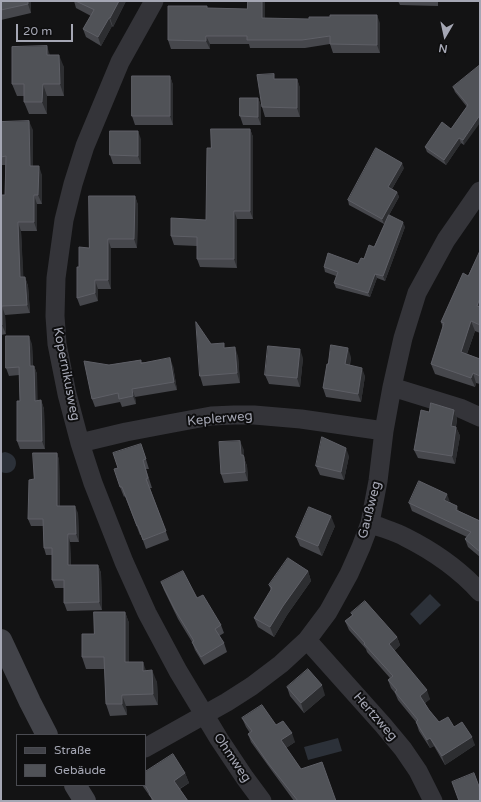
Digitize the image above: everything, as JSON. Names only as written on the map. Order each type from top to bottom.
[{"type":"main road","points":[[1,640],[46,734]]},
{"type":"street","name":"Kopernikusweg","points":[[154,1],[120,62],[96,117],[79,164],[64,220],[56,278],[57,344],[67,394],[80,443],[93,483],[124,562],[151,620],[178,671],[204,715]]},
{"type":"street","name":"Gaußweg","points":[[146,747],[252,686],[281,664],[306,640],[328,612],[349,574],[370,523],[392,387],[403,338],[417,293],[446,240],[480,191]]},
{"type":"street","points":[[392,387],[460,408],[480,417]]},
{"type":"street","name":"Keplerweg","points":[[80,443],[126,432],[211,416],[234,415],[301,419],[384,431]]},
{"type":"street","points":[[370,523],[404,537],[440,557],[461,573],[480,592]]},
{"type":"street","name":"Hertzweg","points":[[306,640],[403,749],[418,771],[432,801]]},
{"type":"street","name":"Ohmweg","points":[[204,715],[245,778],[262,801]]},
{"type":"shaded area","points":[[5,452],[11,454],[16,461],[14,469],[7,473],[1,472],[1,453]]},
{"type":"shaded area","points":[[430,594],[441,605],[420,625],[410,614]]},
{"type":"shaded area","points":[[338,738],[342,751],[308,760],[304,747]]},
{"type":"building","points":[[1,1],[28,1],[28,4],[1,10]]},
{"type":"building","points":[[76,1],[119,1],[98,37],[83,29],[94,10]]},
{"type":"building","points":[[248,1],[262,1],[262,18],[309,19],[309,17],[330,17],[330,15],[377,15],[377,45],[330,44],[330,36],[302,40],[247,40],[247,36],[206,36],[206,41],[168,40],[168,6],[207,6],[207,8],[247,9]]},
{"type":"building","points":[[47,46],[47,55],[59,55],[60,84],[43,84],[42,102],[24,102],[24,84],[12,84],[12,47]]},
{"type":"building","points":[[480,65],[480,115],[463,140],[459,138],[444,160],[425,147],[442,122],[451,129],[468,105],[453,87]]},
{"type":"building","points":[[274,74],[274,79],[297,79],[297,108],[262,107],[257,75]]},
{"type":"building","points":[[132,76],[170,76],[170,116],[132,116]]},
{"type":"building","points":[[240,98],[258,98],[258,117],[240,116]]},
{"type":"building","points":[[29,121],[30,166],[39,166],[38,195],[34,195],[34,222],[18,222],[20,277],[25,277],[27,305],[2,306],[1,325],[1,195],[5,195],[6,156],[1,157],[1,122]]},
{"type":"building","points":[[211,129],[250,129],[250,211],[234,211],[234,259],[197,259],[197,237],[171,236],[171,218],[206,220],[207,148],[211,148]]},
{"type":"building","points":[[110,131],[138,131],[138,156],[110,155]]},
{"type":"building","points":[[376,148],[402,163],[388,187],[397,192],[382,219],[348,200]]},
{"type":"building","points":[[89,196],[135,196],[134,239],[108,239],[108,280],[95,280],[95,293],[77,298],[77,267],[79,267],[79,247],[89,248]]},
{"type":"building","points":[[389,215],[403,222],[383,276],[375,274],[368,293],[334,283],[338,272],[324,267],[328,253],[358,264],[361,258],[364,259],[369,245],[374,247]]},
{"type":"building","points":[[480,251],[480,298],[477,306],[480,307],[480,325],[471,321],[461,352],[480,359],[480,376],[473,373],[471,378],[431,364],[444,323],[441,322],[463,273],[468,276]]},
{"type":"building","points":[[196,322],[211,344],[224,343],[224,348],[235,347],[237,373],[200,376]]},
{"type":"building","points":[[6,336],[29,336],[30,366],[34,366],[35,401],[41,400],[42,441],[17,441],[17,401],[20,401],[19,367],[6,368]]},
{"type":"building","points":[[331,345],[348,348],[345,364],[362,368],[358,394],[323,388]]},
{"type":"building","points":[[268,346],[300,349],[297,378],[265,375]]},
{"type":"building","points":[[170,358],[174,382],[132,389],[133,396],[119,399],[118,393],[92,399],[84,361],[109,365],[141,360],[141,363]]},
{"type":"building","points":[[431,403],[454,410],[451,426],[456,427],[452,456],[414,450],[421,410],[429,412]]},
{"type":"building","points":[[322,437],[346,448],[341,472],[316,466]]},
{"type":"building","points":[[240,441],[241,455],[244,457],[245,472],[221,474],[219,442]]},
{"type":"building","points":[[141,444],[146,459],[143,460],[148,478],[146,479],[166,531],[143,540],[122,487],[120,487],[114,469],[118,468],[113,453]]},
{"type":"building","points":[[33,453],[57,453],[57,506],[75,506],[76,534],[68,534],[68,565],[98,565],[99,602],[64,603],[64,580],[52,580],[52,548],[44,548],[43,519],[28,519],[29,480],[34,479]]},
{"type":"building","points":[[419,481],[447,494],[444,500],[457,506],[456,510],[480,521],[480,552],[465,539],[471,532],[409,503]]},
{"type":"building","points":[[309,507],[331,516],[318,546],[296,537]]},
{"type":"building","points":[[288,558],[308,571],[270,627],[254,618],[272,588],[269,585]]},
{"type":"building","points":[[183,571],[197,598],[203,595],[221,625],[215,629],[224,643],[201,657],[192,642],[194,641],[175,610],[161,582]]},
{"type":"building","points":[[365,601],[397,637],[389,644],[427,690],[420,696],[429,710],[439,722],[448,717],[454,727],[462,722],[472,737],[442,756],[430,738],[427,740],[416,722],[418,720],[395,692],[397,690],[388,680],[393,676],[345,621],[353,615],[351,613]]},
{"type":"building","points":[[94,612],[125,612],[125,662],[143,662],[143,671],[152,670],[153,694],[122,695],[122,704],[106,704],[104,657],[82,657],[82,634],[94,634]]},
{"type":"building","points":[[308,669],[322,685],[301,703],[287,687]]},
{"type":"building","points":[[262,705],[276,725],[283,721],[292,733],[281,740],[301,769],[322,762],[336,801],[298,801],[268,763],[248,734],[252,731],[242,718]]},
{"type":"building","points":[[173,754],[185,773],[174,781],[188,801],[154,801],[146,786],[146,771]]},
{"type":"building","points":[[474,773],[480,789],[480,801],[459,801],[452,782]]}]
